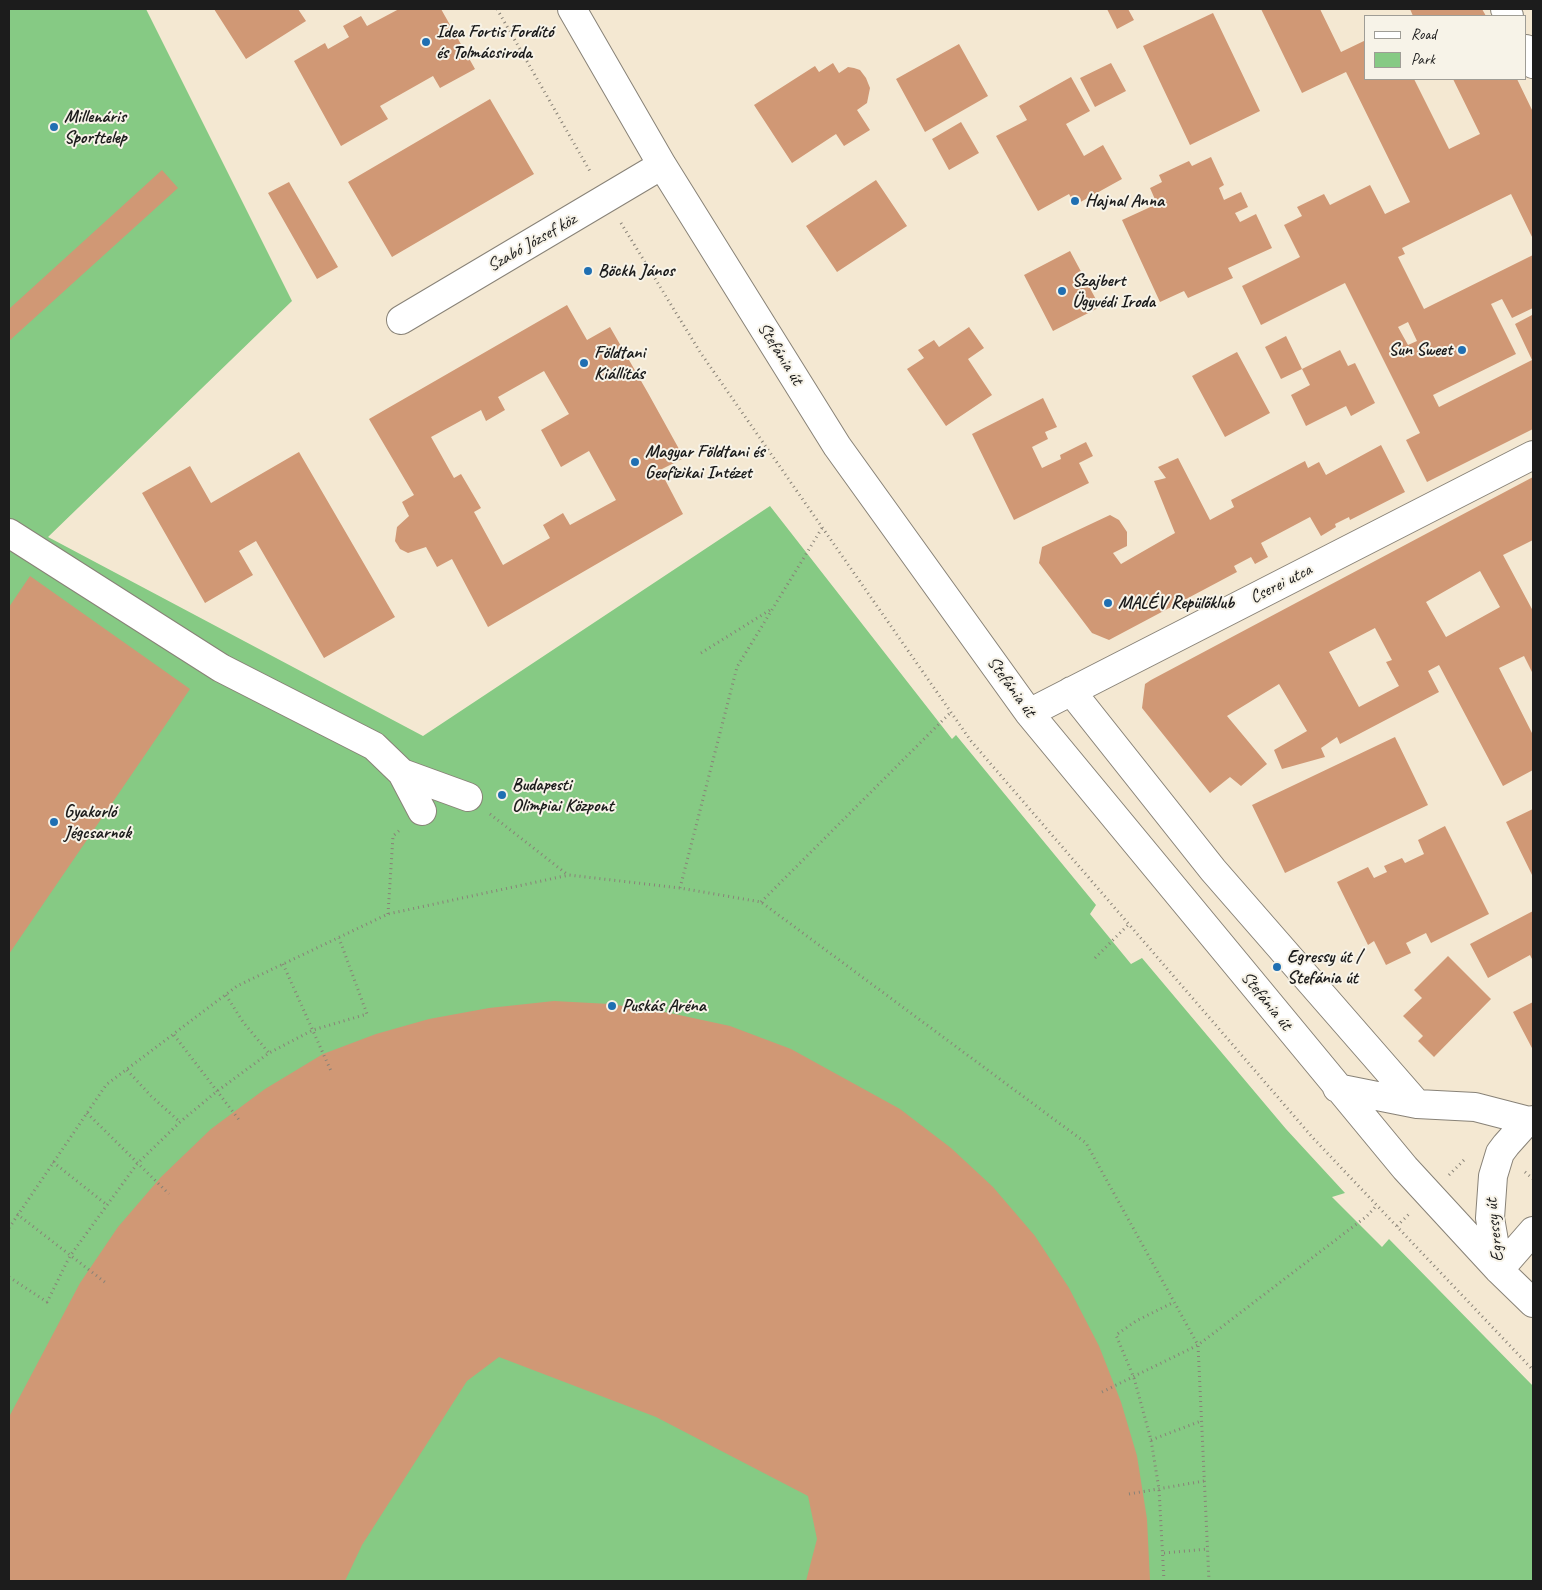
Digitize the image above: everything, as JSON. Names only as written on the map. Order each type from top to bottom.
[{"type":"street","name":"Stefánia út","points":[[572,9],[662,166],[836,446],[1029,714],[1337,1088],[1429,1196],[1533,1303]]},
{"type":"street","points":[[1527,51],[1533,64]]},
{"type":"street","name":"Szabó József köz","points":[[401,320],[662,166]]},
{"type":"street","name":"Cserei utca","points":[[1029,714],[1533,454]]},
{"type":"street","points":[[9,533],[220,668],[374,746],[402,773],[422,810]]},
{"type":"street","points":[[1071,691],[1213,870],[1417,1104]]},
{"type":"street","points":[[402,773],[468,797]]},
{"type":"street","name":"Egressy út","points":[[1337,1088],[1417,1104],[1475,1107],[1532,1121]]},
{"type":"street","name":"Egressy út","points":[[1499,1270],[1490,1218],[1493,1176],[1500,1153],[1506,1144],[1532,1121]]},
{"type":"street","name":"Egressy út","points":[[1499,1270],[1533,1231]]},
{"type":"path","points":[[496,9],[607,200],[700,352],[971,740],[1313,1138],[1533,1370]]},
{"type":"path","points":[[680,888],[737,667],[822,527]]},
{"type":"path","points":[[701,653],[771,610]]},
{"type":"path","points":[[761,902],[951,712]]},
{"type":"path","points":[[468,797],[569,875]]},
{"type":"path","points":[[388,914],[393,836],[422,810]]},
{"type":"path","points":[[9,1228],[106,1085],[237,986],[388,914],[569,875],[680,888],[761,902],[1086,1143],[1198,1345],[1209,1581]]},
{"type":"path","points":[[1095,958],[1129,924]]},
{"type":"path","points":[[9,1276],[47,1302],[70,1256],[137,1164],[180,1122],[216,1092],[269,1053],[313,1030],[367,1014],[339,938]]},
{"type":"path","points":[[283,964],[331,1071]]},
{"type":"path","points":[[226,995],[243,1022],[269,1053]]},
{"type":"path","points":[[174,1034],[216,1092],[240,1121]]},
{"type":"path","points":[[127,1070],[151,1096],[180,1122]]},
{"type":"path","points":[[87,1113],[169,1194]]},
{"type":"path","points":[[53,1162],[107,1205]]},
{"type":"path","points":[[1102,1392],[1198,1345],[1367,1216],[1377,1205]]},
{"type":"path","points":[[17,1214],[106,1282]]},
{"type":"path","points":[[1164,1581],[1164,1553],[1151,1440],[1134,1378],[1116,1334],[1136,1321],[1174,1302]]},
{"type":"path","points":[[1151,1440],[1201,1421]]},
{"type":"path","points":[[1129,1494],[1204,1481]]},
{"type":"path","points":[[1164,1553],[1208,1549]]},
{"type":"green space","name":"Budapesti Olimpiai Központ","points":[[9,9],[146,9],[292,301],[48,537],[423,736],[770,506],[952,739],[956,735],[1096,905],[1090,914],[1131,964],[1142,958],[1286,1129],[1345,1193],[1332,1197],[1382,1247],[1389,1239],[1533,1386],[1533,1581],[9,1581]]},
{"type":"building","points":[[214,9],[298,9],[306,21],[246,59]]},
{"type":"building","points":[[399,9],[441,9],[475,69],[440,88],[433,76],[380,106],[388,119],[341,146],[294,61],[325,43],[328,49],[349,37],[343,26],[361,16],[367,26]]},
{"type":"building","points":[[1107,9],[1128,9],[1134,20],[1117,29]]},
{"type":"building","points":[[1261,9],[1320,9],[1341,52],[1364,41],[1364,80],[1414,80],[1449,149],[1480,134],[1453,80],[1517,80],[1533,112],[1533,239],[1511,194],[1402,248],[1405,254],[1398,257],[1424,309],[1533,255],[1533,308],[1512,318],[1502,299],[1491,304],[1516,354],[1433,395],[1439,407],[1532,360],[1515,324],[1532,315],[1533,429],[1427,482],[1406,440],[1420,433],[1345,283],[1261,325],[1242,286],[1300,257],[1284,225],[1302,216],[1297,207],[1324,194],[1330,205],[1370,185],[1385,214],[1410,202],[1346,72],[1302,93]],"holes":[[[1408,322],[1417,341],[1408,345],[1398,327]]]},
{"type":"building","points":[[1410,9],[1482,9],[1485,15],[1413,15]]},
{"type":"building","points":[[1213,13],[1260,111],[1190,145],[1143,46]]},
{"type":"building","points":[[959,44],[988,96],[925,132],[896,79]]},
{"type":"building","points":[[833,63],[839,73],[848,67],[854,68],[860,70],[866,78],[870,88],[867,103],[857,110],[870,130],[844,146],[836,134],[792,163],[754,105],[815,66],[819,72]]},
{"type":"building","points":[[1111,63],[1126,91],[1095,107],[1080,78]]},
{"type":"building","points":[[1071,77],[1090,111],[1066,124],[1084,156],[1103,145],[1122,179],[1075,205],[1069,194],[1038,211],[996,136],[1027,120],[1019,106]]},
{"type":"building","points":[[490,99],[534,174],[392,257],[348,182]]},
{"type":"building","points":[[961,122],[979,153],[949,170],[932,139]]},
{"type":"building","points":[[1211,157],[1224,185],[1219,188],[1224,200],[1241,192],[1248,207],[1235,213],[1240,222],[1256,214],[1272,248],[1228,268],[1233,278],[1188,298],[1184,291],[1160,302],[1122,220],[1157,204],[1150,188],[1162,182],[1159,175],[1189,161],[1192,166]]},
{"type":"building","points":[[162,170],[178,188],[9,341],[9,309]]},
{"type":"building","points":[[876,180],[907,226],[837,272],[806,226]]},
{"type":"building","points":[[289,182],[338,267],[317,279],[268,193]]},
{"type":"building","name":"Szajbert Ügyvédi Iroda","points":[[1070,251],[1100,307],[1053,331],[1024,275]]},
{"type":"building","name":"Magyar Földtani és Geofizikai Intézet","points":[[567,305],[587,340],[610,327],[648,393],[684,458],[660,470],[683,514],[488,627],[452,559],[437,567],[426,547],[408,553],[400,549],[395,541],[397,527],[409,516],[402,502],[414,495],[369,419]],"holes":[[[544,371],[569,414],[541,430],[561,467],[589,451],[616,500],[570,525],[563,513],[543,525],[550,538],[503,565],[474,512],[481,508],[461,474],[454,478],[431,437],[481,410],[486,421],[505,410],[498,397]]]},
{"type":"building","points":[[969,327],[984,348],[968,359],[992,395],[946,426],[907,369],[924,358],[918,350],[934,340],[939,347]]},
{"type":"building","points":[[1286,336],[1302,369],[1281,379],[1265,347]]},
{"type":"building","points":[[1340,350],[1348,366],[1355,363],[1375,403],[1351,416],[1346,406],[1306,426],[1291,395],[1310,385],[1302,369]]},
{"type":"building","points":[[1237,352],[1270,413],[1225,437],[1192,376]]},
{"type":"building","points":[[1043,398],[1057,427],[1045,432],[1048,439],[1032,447],[1042,468],[1061,459],[1060,455],[1086,442],[1093,456],[1079,463],[1089,483],[1014,520],[972,434]]},
{"type":"building","points":[[1381,445],[1405,492],[1350,520],[1349,517],[1335,524],[1336,527],[1321,536],[1310,517],[1261,543],[1268,557],[1255,564],[1251,557],[1234,566],[1237,572],[1109,640],[1092,633],[1039,563],[1042,547],[1110,515],[1119,520],[1127,532],[1127,546],[1113,553],[1121,564],[1175,533],[1154,481],[1166,478],[1158,467],[1178,458],[1210,520],[1234,507],[1231,500],[1305,461],[1308,468],[1319,462],[1326,475]]},
{"type":"building","points":[[299,452],[395,617],[324,658],[256,541],[239,551],[253,575],[205,603],[142,493],[190,466],[211,503]]},
{"type":"building","points":[[1533,477],[1533,540],[1503,555],[1533,611],[1533,674],[1524,656],[1499,668],[1533,735],[1533,770],[1503,786],[1439,665],[1428,671],[1439,692],[1340,744],[1337,737],[1321,748],[1325,757],[1282,769],[1274,750],[1307,731],[1279,684],[1227,716],[1267,764],[1241,786],[1230,777],[1210,793],[1142,708],[1145,684]],"holes":[[[1480,571],[1500,607],[1446,637],[1426,602]],[[1375,628],[1392,660],[1386,662],[1399,686],[1359,707],[1329,652]]]},
{"type":"building","name":"Gyakorló Jégcsarnok","points":[[30,576],[190,689],[9,954],[9,607]]},
{"type":"building","points":[[1395,737],[1428,805],[1285,873],[1252,805]]},
{"type":"building","points":[[1533,809],[1533,877],[1506,822]]},
{"type":"building","points":[[1445,826],[1489,914],[1431,943],[1426,933],[1406,943],[1411,953],[1386,965],[1374,941],[1368,945],[1337,882],[1368,867],[1374,878],[1387,872],[1384,866],[1402,858],[1405,863],[1424,854],[1418,840]]},
{"type":"building","points":[[1533,911],[1533,961],[1530,955],[1488,978],[1470,944]]},
{"type":"building","points":[[1448,956],[1491,999],[1434,1057],[1418,1041],[1423,1036],[1403,1016],[1422,998],[1414,990]]},
{"type":"building","points":[[554,1001],[610,1004],[670,1013],[730,1026],[791,1049],[900,1109],[951,1148],[993,1187],[1035,1236],[1069,1288],[1099,1346],[1121,1402],[1137,1456],[1147,1519],[1150,1581],[806,1581],[817,1539],[808,1496],[656,1417],[499,1357],[467,1381],[362,1545],[345,1581],[9,1581],[9,1417],[80,1283],[118,1227],[161,1177],[211,1129],[265,1089],[323,1054],[376,1034],[429,1019],[489,1008]]},
{"type":"building","points":[[1533,1002],[1533,1050],[1513,1012]]},
{"type":"place","name":"Idea Fortis Fordító és Tolmácsiroda","points":[[426,42]]},
{"type":"place","name":"Millenáris Sporttelep","points":[[54,127]]},
{"type":"place","name":"Hajnal Anna","points":[[1075,201]]},
{"type":"place","name":"Böckh János","points":[[588,271]]},
{"type":"place","name":"Szajbert Ügyvédi Iroda","points":[[1062,291]]},
{"type":"place","name":"Sun Sweet","points":[[1462,350]]},
{"type":"place","name":"Földtani Kiállítás","points":[[584,363]]},
{"type":"place","name":"Magyar Földtani és Geofizikai Intézet","points":[[635,462]]},
{"type":"place","name":"MALÉV Repülőklub","points":[[1108,603]]},
{"type":"place","name":"Budapesti Olimpiai Központ","points":[[502,795]]},
{"type":"place","name":"Gyakorló Jégcsarnok","points":[[54,822]]},
{"type":"place","name":"Egressy út / Stefánia út","points":[[1277,967]]},
{"type":"place","name":"Puskás Aréna","points":[[612,1006]]}]
